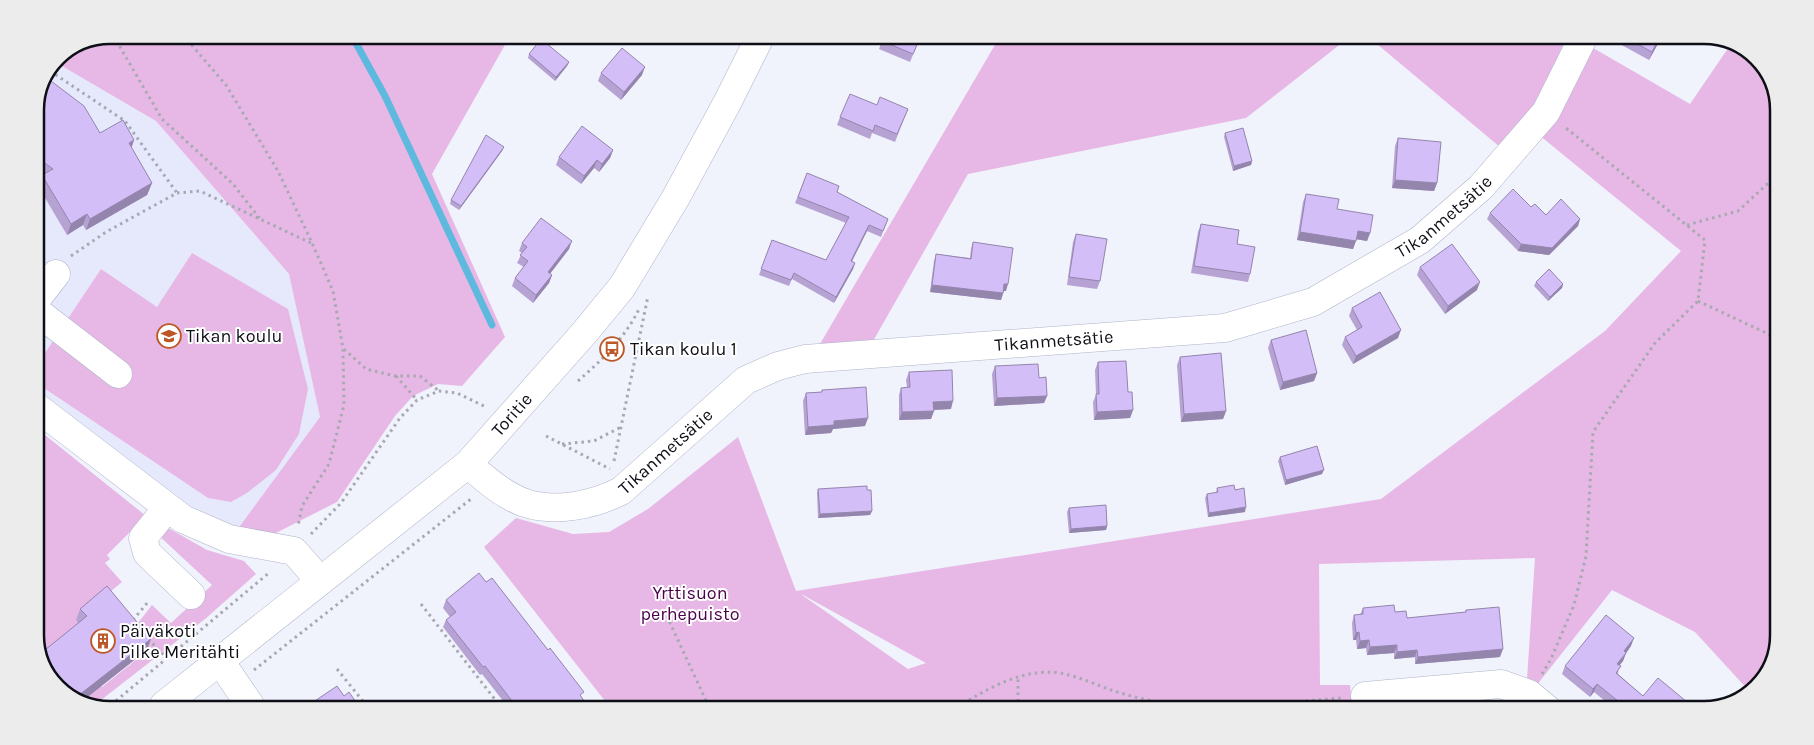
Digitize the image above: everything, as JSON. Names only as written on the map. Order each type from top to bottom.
[{"type":"street","name":"Toritie","points":[[169,701],[468,464],[586,332],[622,287],[675,198],[726,105],[756,44]]},
{"type":"street","name":"Tikanmetsätie","points":[[468,464],[498,489],[525,503],[554,507],[582,506],[622,491],[746,380],[778,366],[805,359],[1225,328],[1313,302],[1420,240],[1481,187],[1546,112],[1580,44]]},
{"type":"street","points":[[44,289],[56,274]]},
{"type":"street","points":[[44,317],[118,374]]},
{"type":"street","points":[[44,413],[167,508],[183,518],[229,539],[294,551],[320,581]]},
{"type":"street","points":[[167,508],[143,538],[147,553],[191,595]]},
{"type":"street","points":[[220,661],[243,695]]},
{"type":"street","points":[[1365,696],[1501,684],[1536,701]]},
{"type":"path","points":[[118,44],[162,119],[233,184],[260,220]]},
{"type":"path","points":[[191,44],[226,84],[278,171],[313,245],[332,291],[343,349],[344,405],[329,464],[302,506],[294,551]]},
{"type":"path","points":[[54,74],[125,121],[176,193]]},
{"type":"path","points":[[1538,701],[1551,659],[1574,605],[1586,556],[1593,432],[1655,344],[1698,301],[1705,240],[1546,112]]},
{"type":"path","points":[[1687,226],[1738,211],[1770,181]]},
{"type":"path","points":[[56,274],[71,256],[106,232],[176,193],[200,191],[313,245]]},
{"type":"path","points":[[546,436],[612,470],[649,288]]},
{"type":"path","points":[[1698,301],[1770,335]]},
{"type":"path","points":[[343,349],[366,369],[395,376],[420,376],[439,391]]},
{"type":"path","points":[[395,376],[417,400]]},
{"type":"path","points":[[561,444],[594,441],[621,427]]},
{"type":"path","points":[[243,695],[464,505]]},
{"type":"path","points":[[137,628],[132,622],[148,602]]},
{"type":"path","points":[[421,604],[496,701]]},
{"type":"path","points":[[664,610],[706,701]]},
{"type":"path","points":[[143,634],[167,658]]},
{"type":"path","points":[[337,669],[363,701]]},
{"type":"path","points":[[968,701],[983,692],[1026,675],[1049,672],[1068,674],[1124,694],[1160,701]]},
{"type":"path","points":[[1018,678],[1018,701]]},
{"type":"path","points":[[1302,701],[1365,696]]},
{"type":"shaded area","name":"Tikan koulu","points":[[61,66],[156,121],[289,274],[320,417],[234,534],[215,526],[44,404],[44,110],[49,84]]},
{"type":"green space","points":[[110,44],[505,44],[432,174],[505,337],[462,386],[438,384],[413,396],[395,416],[337,502],[268,537],[234,534],[320,417],[289,274],[156,121],[61,66],[73,55],[84,49]]},
{"type":"green space","points":[[995,44],[1341,44],[1246,118],[968,174],[872,343],[820,344]]},
{"type":"green space","points":[[1377,44],[1563,44],[1536,108],[1500,147]]},
{"type":"green space","name":"Yrttisuon perhepuisto","points":[[1588,45],[1690,104],[1728,48],[1748,60],[1757,69],[1767,88],[1770,105],[1770,644],[1767,657],[1757,676],[1745,687],[1695,632],[1612,590],[1536,686],[1527,679],[1535,558],[1319,564],[1320,685],[1350,685],[1351,701],[605,701],[484,547],[516,518],[573,534],[609,532],[648,509],[738,437],[796,591],[1381,499],[1605,331],[1681,251],[1539,135]],"holes":[[[802,595],[803,595],[926,663],[908,669]]]},
{"type":"green space","points":[[192,253],[288,309],[308,389],[299,434],[276,470],[247,493],[231,502],[208,498],[44,388],[44,354],[101,269],[157,307]]},
{"type":"green space","points":[[44,434],[146,516],[107,555],[110,559],[105,563],[122,582],[76,620],[83,628],[48,657],[44,640]]},
{"type":"green space","points":[[163,525],[207,550],[244,561],[256,574],[205,619],[100,701],[88,698],[86,697],[97,681],[102,687],[147,651],[131,632],[152,605],[171,623],[212,585],[156,533]]},
{"type":"building","points":[[537,44],[547,44],[569,62],[556,77],[529,54]]},
{"type":"building","points":[[889,44],[917,44],[913,54]]},
{"type":"building","points":[[1637,44],[1656,44],[1652,52]]},
{"type":"building","points":[[622,48],[645,67],[624,92],[601,73]]},
{"type":"building","points":[[51,81],[84,106],[100,133],[123,120],[134,140],[129,143],[152,183],[90,219],[87,214],[71,224],[44,178],[44,174],[53,169],[44,162],[45,97]]},
{"type":"building","points":[[850,94],[877,105],[880,97],[908,109],[897,134],[875,125],[873,131],[840,117]]},
{"type":"building","points":[[582,126],[613,150],[602,164],[597,160],[584,176],[559,157]]},
{"type":"building","points":[[1243,128],[1252,161],[1234,166],[1225,133]]},
{"type":"building","points":[[486,135],[504,147],[461,206],[451,200]]},
{"type":"building","points":[[1398,138],[1441,142],[1437,183],[1395,180]]},
{"type":"building","points":[[807,173],[839,186],[837,192],[888,219],[883,231],[869,225],[851,261],[855,263],[836,297],[794,273],[791,280],[761,269],[772,240],[826,260],[849,217],[798,197]]},
{"type":"building","points":[[1513,189],[1531,207],[1535,204],[1546,215],[1561,199],[1580,219],[1552,248],[1521,244],[1490,213]]},
{"type":"building","points":[[1306,194],[1339,199],[1337,209],[1373,215],[1370,233],[1358,231],[1356,241],[1300,232]]},
{"type":"building","points":[[541,218],[572,241],[548,272],[552,275],[536,295],[515,278],[528,261],[520,255],[527,247],[522,243]]},
{"type":"building","points":[[1201,224],[1239,230],[1237,244],[1255,247],[1250,274],[1194,266]]},
{"type":"building","points":[[1076,234],[1107,239],[1100,281],[1069,277]]},
{"type":"building","points":[[973,242],[1013,248],[1008,284],[1004,284],[1003,293],[932,285],[936,254],[971,259]]},
{"type":"building","points":[[1452,244],[1480,282],[1448,306],[1420,267]]},
{"type":"building","points":[[1549,269],[1563,284],[1550,297],[1536,282]]},
{"type":"building","points":[[1380,292],[1401,330],[1356,356],[1345,337],[1362,327],[1352,308]]},
{"type":"building","points":[[1306,330],[1317,373],[1283,382],[1271,340]]},
{"type":"building","points":[[1221,353],[1226,411],[1184,414],[1180,357]]},
{"type":"building","points":[[1126,361],[1128,392],[1132,392],[1133,410],[1097,412],[1096,394],[1099,394],[1098,362]]},
{"type":"building","points":[[1038,364],[1039,378],[1046,377],[1047,396],[997,398],[995,366]]},
{"type":"building","points":[[952,370],[953,401],[933,402],[934,411],[902,412],[901,388],[910,387],[909,372]]},
{"type":"building","points":[[866,387],[868,418],[834,421],[834,425],[808,427],[806,393]]},
{"type":"building","points":[[1317,446],[1324,470],[1286,480],[1280,457]]},
{"type":"building","points":[[1234,485],[1235,490],[1244,488],[1246,507],[1209,513],[1207,494],[1218,492],[1217,488]]},
{"type":"building","points":[[867,486],[867,490],[871,490],[872,511],[820,514],[818,489]]},
{"type":"building","points":[[1106,505],[1107,526],[1071,529],[1069,508]]},
{"type":"building","points":[[479,573],[486,582],[492,578],[548,650],[550,648],[584,692],[580,695],[584,701],[512,701],[446,620],[456,612],[446,600]]},
{"type":"building","name":"Päiväkoti Pilke Meritähti","points":[[107,586],[151,639],[80,694],[57,676],[45,650],[87,616],[80,609]]},
{"type":"building","points":[[1394,605],[1395,612],[1406,611],[1407,618],[1499,607],[1503,649],[1418,657],[1417,650],[1397,652],[1397,645],[1370,647],[1369,640],[1360,641],[1359,632],[1356,633],[1354,615],[1363,614],[1363,608]]},
{"type":"building","points":[[1606,615],[1634,638],[1624,651],[1626,653],[1617,664],[1621,666],[1616,673],[1643,696],[1658,678],[1686,701],[1618,701],[1597,684],[1593,689],[1565,666]]},
{"type":"building","points":[[337,686],[344,696],[349,692],[355,701],[315,701]]},
{"type":"waterway","points":[[356,44],[385,96],[492,325]]},
{"type":"place","name":"Tikan koulu","points":[[169,336]]},
{"type":"place","name":"Tikan koulu 1","points":[[612,349]]},
{"type":"place","name":"Päiväkoti Pilke Meritähti","points":[[103,641]]}]
